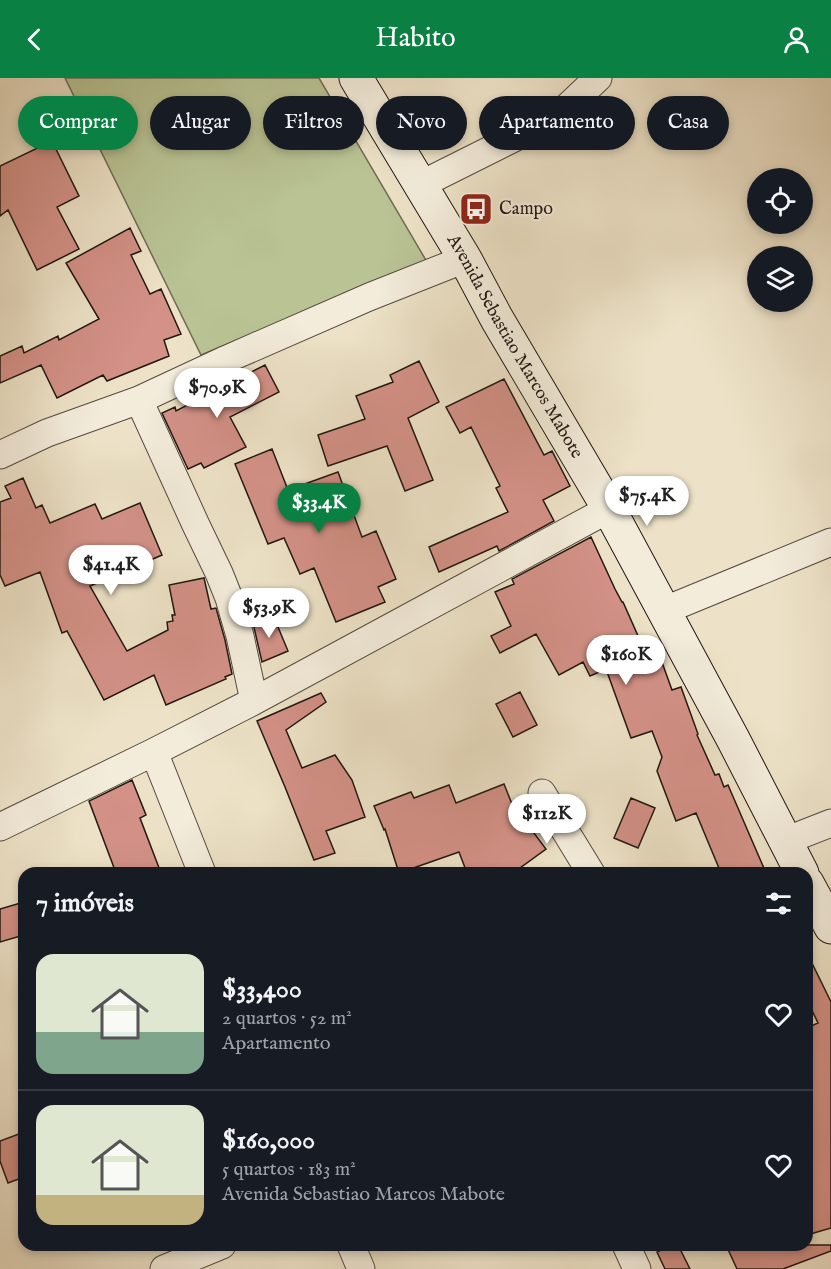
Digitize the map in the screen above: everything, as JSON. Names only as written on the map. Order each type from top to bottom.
[{"type":"main road","name":"Avenida Sebastiao Marcos Mabote","points":[[356,78],[465,259],[497,319],[609,509],[733,739],[799,867]]},
{"type":"main road","points":[[813,894],[831,927]]},
{"type":"street","points":[[420,185],[550,120],[598,78]]},
{"type":"street","points":[[0,455],[48,433],[140,400],[358,302],[465,259]]},
{"type":"street","points":[[140,400],[229,598],[254,701]]},
{"type":"street","points":[[0,826],[254,701],[609,509]]},
{"type":"street","points":[[663,611],[831,542]]},
{"type":"street","points":[[154,752],[200,867]]},
{"type":"street","points":[[542,793],[587,867]]},
{"type":"street","points":[[785,841],[831,824]]},
{"type":"street","points":[[164,1269],[208,1251]]},
{"type":"street","points":[[354,1251],[361,1269]]},
{"type":"street","points":[[629,1251],[637,1269]]},
{"type":"green space","points":[[65,78],[319,78],[330,96],[263,96],[263,150],[361,150],[427,262],[201,355],[100,150],[138,150],[138,96],[74,96]]},
{"type":"building","points":[[33,150],[56,150],[79,196],[57,207],[79,249],[37,270],[8,210],[0,216],[0,166]]},
{"type":"building","points":[[130,228],[141,251],[131,255],[150,294],[161,289],[181,334],[164,340],[169,356],[107,381],[103,375],[57,398],[41,365],[0,383],[0,356],[22,346],[24,353],[58,336],[59,340],[99,319],[66,263]]},
{"type":"building","points":[[419,361],[439,402],[408,418],[433,480],[405,491],[387,446],[328,466],[318,435],[365,419],[356,396],[393,382],[390,375]]},
{"type":"building","points":[[265,365],[279,392],[230,417],[246,447],[204,468],[201,463],[188,469],[162,413],[175,407],[176,411]]},
{"type":"building","points":[[504,379],[544,455],[552,451],[570,486],[543,500],[554,521],[499,551],[497,546],[439,572],[429,547],[508,512],[496,488],[500,486],[471,427],[460,433],[446,407]]},
{"type":"building","points":[[272,449],[288,490],[338,472],[362,537],[376,531],[396,579],[378,587],[385,602],[336,622],[314,568],[300,574],[284,538],[268,544],[235,464]]},
{"type":"building","points":[[23,478],[36,508],[42,505],[50,523],[95,504],[102,519],[140,503],[162,555],[90,586],[127,651],[168,630],[167,622],[173,621],[172,615],[175,615],[169,585],[204,578],[211,609],[216,608],[232,674],[225,677],[226,679],[166,705],[154,675],[104,700],[67,631],[62,633],[40,572],[5,586],[0,575],[0,502],[11,498],[5,486]]},
{"type":"building","points":[[591,537],[643,647],[655,643],[672,690],[681,687],[697,735],[715,775],[719,774],[724,787],[728,785],[763,867],[718,867],[696,813],[676,821],[657,771],[662,757],[652,731],[631,738],[606,669],[590,676],[583,662],[559,675],[536,634],[500,653],[491,636],[511,626],[495,592],[514,584],[512,579]]},
{"type":"building","points":[[273,615],[288,651],[262,662],[253,623]]},
{"type":"building","points":[[520,692],[537,725],[513,737],[496,704]]},
{"type":"building","points":[[321,693],[326,702],[286,730],[302,768],[335,755],[352,780],[365,817],[326,831],[335,853],[314,860],[257,721]]},
{"type":"building","points":[[132,780],[146,815],[140,818],[159,867],[114,867],[89,801]]},
{"type":"building","points":[[504,784],[522,829],[528,825],[546,849],[521,867],[465,867],[459,852],[416,867],[397,867],[385,829],[374,806],[411,792],[414,798],[449,785],[456,803]]},
{"type":"building","points":[[631,798],[655,808],[638,848],[614,838]]},
{"type":"building","points":[[18,904],[18,937],[0,942],[0,909]]},
{"type":"building","points":[[813,965],[831,1002],[831,1228],[813,1233],[813,1025],[818,1023],[813,1013]]},
{"type":"building","points":[[18,1134],[18,1179],[8,1183],[0,1161],[0,1141]]},
{"type":"building","points":[[813,1245],[831,1245],[831,1251],[783,1269],[737,1269],[729,1251],[813,1251]]},
{"type":"building","points":[[681,1251],[690,1269],[665,1269],[657,1252]]},
{"type":"place","name":"Campo","points":[[476,209]]}]
